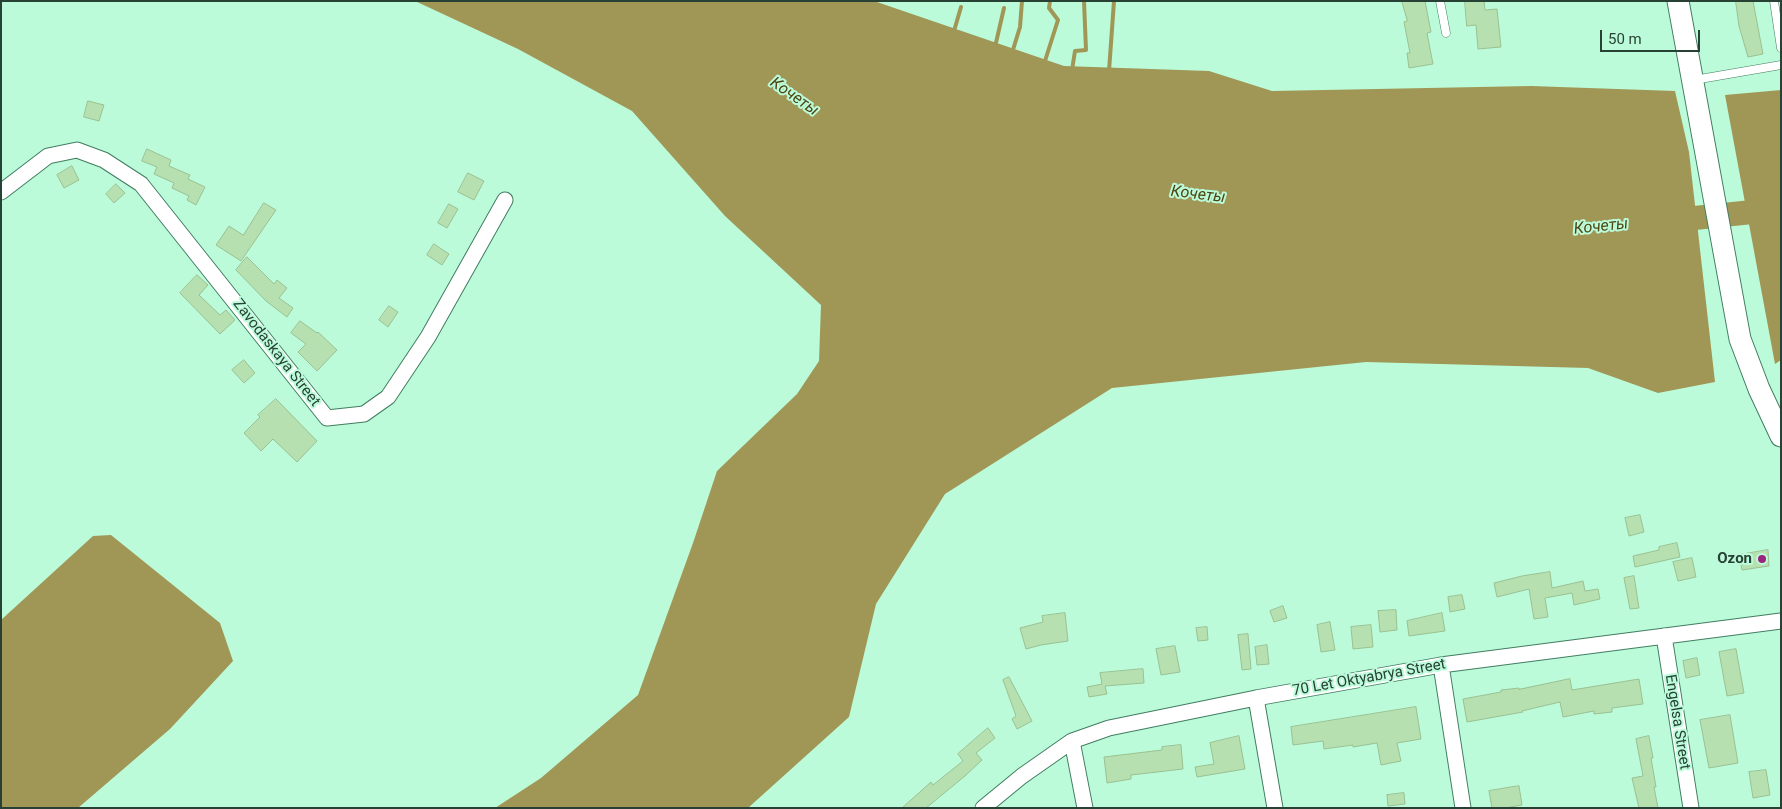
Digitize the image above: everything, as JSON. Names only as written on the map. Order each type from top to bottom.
[{"type":"street","points":[[1678,1],[1740,339],[1759,389],[1781,436]]},
{"type":"street","name":"Zavodaskaya Street","points":[[1,192],[48,156],[77,150],[104,160],[141,184],[327,418],[364,414],[388,397],[428,337],[505,200]]},
{"type":"street","name":"70 Let Oktyabrya Street","points":[[983,808],[1022,776],[1072,742],[1109,728],[1256,698],[1441,665],[1781,621]]},
{"type":"street","name":"Engelsa Street","points":[[1664,636],[1691,808]]},
{"type":"street","points":[[1441,665],[1463,808]]},
{"type":"street","points":[[1256,698],[1275,808]]},
{"type":"street","points":[[1072,742],[1085,808]]},
{"type":"lane","points":[[1440,1],[1446,33]]},
{"type":"lane","points":[[1774,1],[1781,48]]},
{"type":"lane","points":[[1693,80],[1781,66]]},
{"type":"water","points":[[415,1],[874,1],[1064,66],[1209,71],[1272,91],[1531,86],[1675,91],[1689,152],[1715,382],[1658,393],[1588,368],[1366,362],[1112,388],[945,494],[876,604],[849,717],[748,808],[495,808],[541,778],[638,695],[717,471],[797,394],[819,361],[821,305],[725,216],[632,111],[518,49]]},
{"type":"water","points":[[1781,90],[1781,360],[1775,364],[1725,95]]},
{"type":"water","points":[[111,535],[220,623],[233,661],[170,729],[78,808],[1,808],[1,620],[93,536]]},
{"type":"building","points":[[1402,1],[1425,1],[1431,32],[1427,33],[1433,64],[1409,68],[1407,53],[1410,53],[1404,22],[1407,21]]},
{"type":"building","points":[[1465,1],[1484,1],[1485,10],[1497,9],[1501,47],[1478,49],[1476,25],[1467,26]]},
{"type":"building","points":[[1736,1],[1753,1],[1763,54],[1748,57],[1739,26]]},
{"type":"building","points":[[88,101],[104,105],[99,121],[84,117]]},
{"type":"building","points":[[147,149],[171,160],[169,166],[190,175],[188,179],[205,187],[196,205],[187,200],[189,196],[172,188],[174,183],[154,174],[157,167],[142,161]]},
{"type":"building","points":[[72,166],[79,180],[64,188],[57,175]]},
{"type":"building","points":[[468,173],[484,181],[474,200],[458,192]]},
{"type":"building","points":[[116,184],[125,193],[114,203],[106,194]]},
{"type":"building","points":[[264,203],[276,210],[241,261],[216,245],[229,226],[243,235]]},
{"type":"building","points":[[449,204],[458,209],[447,228],[438,223]]},
{"type":"building","points":[[434,244],[449,254],[442,265],[427,255]]},
{"type":"building","points":[[247,257],[274,284],[277,280],[287,288],[279,298],[293,308],[287,317],[266,301],[236,270]]},
{"type":"building","points":[[197,275],[208,285],[199,295],[220,315],[226,310],[235,320],[220,334],[180,293]]},
{"type":"building","points":[[389,306],[398,312],[388,327],[379,320]]},
{"type":"building","points":[[300,321],[318,332],[337,350],[317,371],[298,352],[306,344],[291,333]]},
{"type":"building","points":[[244,360],[255,373],[244,383],[232,370]]},
{"type":"building","points":[[276,399],[317,441],[297,462],[273,439],[261,451],[244,433],[260,417],[258,415]]},
{"type":"building","points":[[1640,515],[1644,532],[1629,536],[1625,518]]},
{"type":"building","points":[[1677,543],[1680,557],[1635,567],[1633,556],[1659,550],[1659,547]]},
{"type":"building","points":[[1768,550],[1769,566],[1742,570],[1739,555]]},
{"type":"building","points":[[1692,558],[1696,577],[1678,581],[1673,562]]},
{"type":"building","points":[[1550,572],[1552,588],[1583,581],[1585,591],[1598,589],[1600,599],[1574,605],[1572,593],[1545,598],[1548,617],[1534,619],[1529,589],[1497,597],[1494,583]]},
{"type":"building","points":[[1634,576],[1639,608],[1630,609],[1624,578]]},
{"type":"building","points":[[1462,595],[1465,609],[1450,612],[1448,597]]},
{"type":"building","points":[[1283,606],[1287,618],[1274,622],[1270,611]]},
{"type":"building","points":[[1396,610],[1397,630],[1380,632],[1378,611]]},
{"type":"building","points":[[1065,613],[1068,641],[1026,649],[1020,628],[1043,622],[1042,616]]},
{"type":"building","points":[[1442,613],[1445,631],[1409,636],[1407,621]]},
{"type":"building","points":[[1330,622],[1335,650],[1321,652],[1317,625]]},
{"type":"building","points":[[1371,625],[1373,647],[1353,649],[1351,627]]},
{"type":"building","points":[[1207,627],[1208,640],[1198,641],[1196,628]]},
{"type":"building","points":[[1248,634],[1251,669],[1242,670],[1238,635]]},
{"type":"building","points":[[1267,645],[1269,664],[1257,665],[1255,647]]},
{"type":"building","points":[[1175,646],[1180,672],[1161,675],[1156,649]]},
{"type":"building","points":[[1736,649],[1744,693],[1727,696],[1719,652]]},
{"type":"building","points":[[1697,658],[1700,675],[1686,678],[1683,661]]},
{"type":"building","points":[[1143,669],[1144,683],[1105,686],[1107,694],[1089,697],[1087,687],[1102,684],[1100,673]]},
{"type":"building","points":[[1009,677],[1032,721],[1017,729],[1012,719],[1016,716],[1003,680]]},
{"type":"building","points":[[1570,679],[1572,690],[1639,679],[1643,704],[1612,708],[1612,712],[1594,714],[1594,711],[1563,717],[1560,702],[1523,712],[1467,722],[1463,699],[1501,692],[1501,690],[1519,689]]},
{"type":"building","points":[[1416,707],[1421,739],[1397,743],[1401,761],[1381,765],[1377,743],[1324,749],[1323,741],[1293,745],[1291,727]]},
{"type":"building","points":[[1730,715],[1738,763],[1709,768],[1700,720]]},
{"type":"building","points":[[988,728],[995,738],[976,753],[982,760],[965,776],[926,808],[902,808],[931,782],[933,785],[963,761],[958,754]]},
{"type":"building","points":[[1239,736],[1245,769],[1197,777],[1195,767],[1214,764],[1210,743]]},
{"type":"building","points":[[1649,736],[1658,808],[1639,808],[1632,778],[1643,776],[1636,739]]},
{"type":"building","points":[[1181,745],[1183,769],[1131,775],[1131,779],[1107,783],[1104,757],[1162,750],[1162,747]]},
{"type":"building","points":[[1766,770],[1770,795],[1753,798],[1749,772]]},
{"type":"building","points":[[1519,786],[1522,805],[1492,808],[1489,791]]},
{"type":"building","points":[[1404,793],[1405,804],[1388,806],[1387,795]]},
{"type":"waterway","points":[[1012,53],[1020,27],[1022,1]]},
{"type":"waterway","points":[[1044,64],[1058,20],[1049,8],[1050,1]]},
{"type":"waterway","points":[[1072,70],[1075,51],[1086,50],[1084,1]]},
{"type":"waterway","points":[[1109,71],[1114,1]]},
{"type":"waterway","points":[[954,31],[961,7]]},
{"type":"waterway","points":[[995,47],[1004,8]]},
{"type":"waterway","name":"Кочеты","points":[[1666,221],[1781,209]]},
{"type":"place","name":"Ozon","points":[[1762,559]]}]
